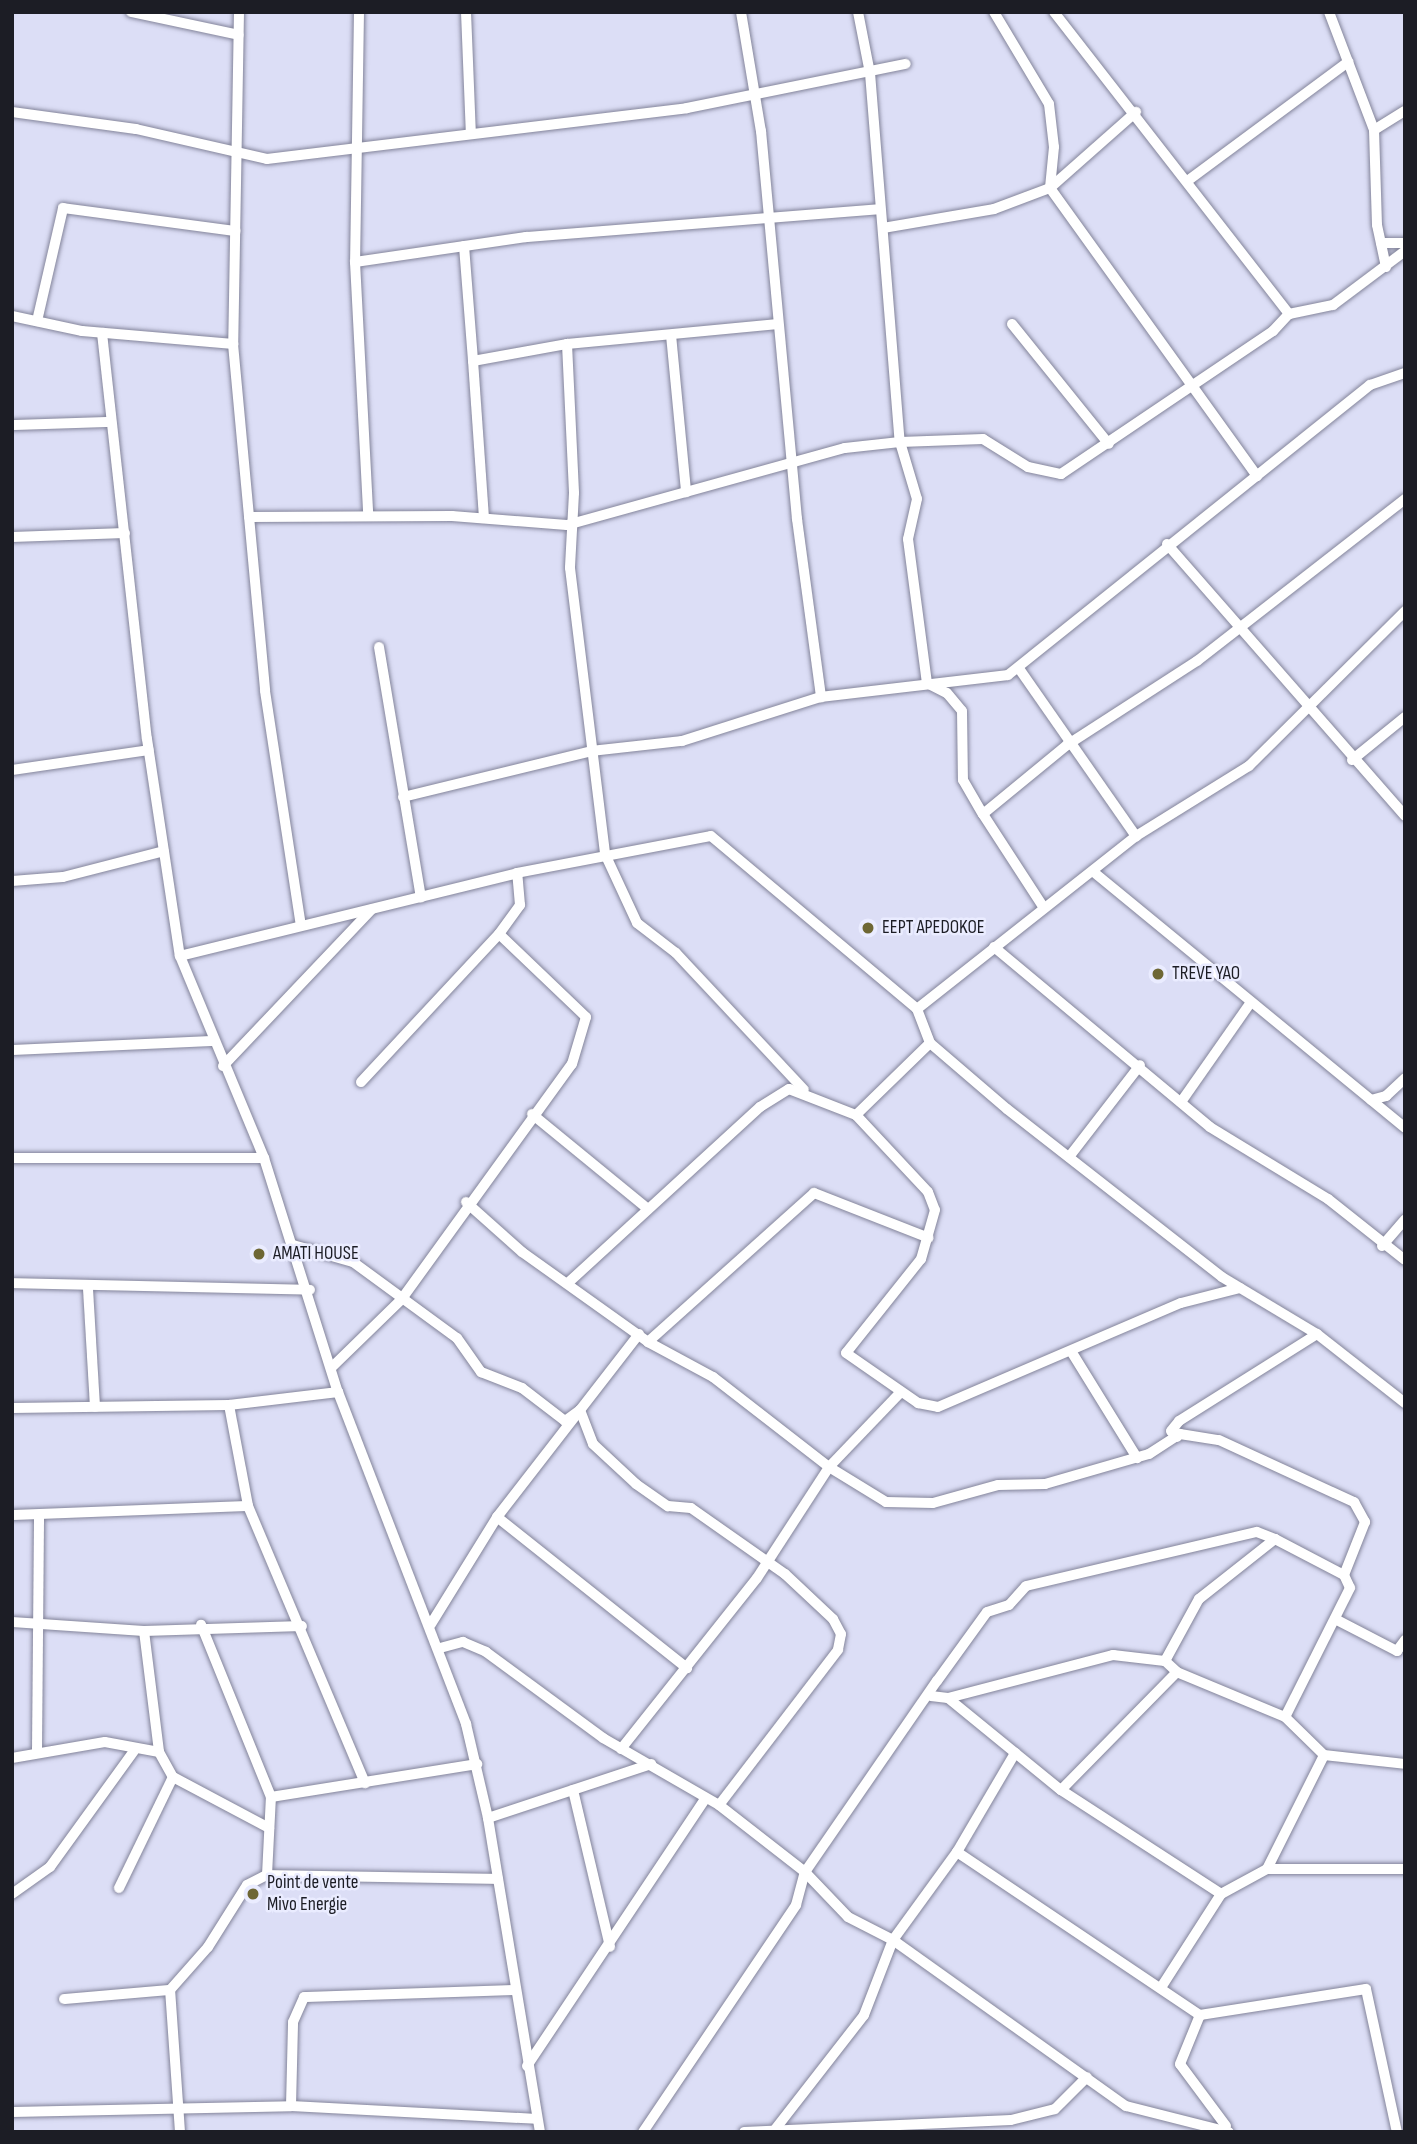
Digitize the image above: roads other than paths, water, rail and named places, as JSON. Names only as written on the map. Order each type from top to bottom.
[{"type":"street","points":[[131,12],[239,35]]},
{"type":"street","points":[[239,12],[233,344],[269,722],[301,925]]},
{"type":"street","points":[[359,12],[360,145],[355,262],[368,514]]},
{"type":"street","points":[[466,12],[471,134]]},
{"type":"street","points":[[741,12],[756,93],[766,217],[821,697]]},
{"type":"street","points":[[858,12],[870,73],[900,442],[917,499],[908,539],[927,683]]},
{"type":"street","points":[[994,12],[1049,104],[1055,147],[1050,188],[1257,476]]},
{"type":"street","points":[[1054,12],[1190,179],[1289,314]]},
{"type":"street","points":[[1329,12],[1374,130],[1381,243],[1386,267]]},
{"type":"street","points":[[1190,179],[1348,62]]},
{"type":"street","points":[[12,112],[136,129],[267,159],[360,145],[687,108],[906,64]]},
{"type":"street","points":[[1374,130],[1405,111]]},
{"type":"street","points":[[883,228],[994,209],[1050,188],[1136,112]]},
{"type":"street","points":[[37,321],[63,208],[234,231]]},
{"type":"street","points":[[355,262],[464,246],[766,217],[880,209]]},
{"type":"street","points":[[1381,243],[1405,243]]},
{"type":"street","points":[[464,246],[484,518]]},
{"type":"street","points":[[249,517],[368,514],[484,518],[567,525],[793,461],[900,442],[984,439],[1028,467],[1061,474],[1193,386],[1289,314],[1311,314],[1333,305],[1405,251]]},
{"type":"street","points":[[12,316],[102,333],[233,344]]},
{"type":"street","points":[[472,361],[567,344],[778,324]]},
{"type":"street","points":[[1012,324],[1109,444]]},
{"type":"street","points":[[102,333],[109,422],[125,533],[149,750],[180,956],[212,1041],[264,1157],[310,1290],[338,1392],[440,1647],[477,1764],[540,2132]]},
{"type":"street","points":[[671,335],[686,492]]},
{"type":"street","points":[[567,344],[574,493],[567,525],[605,854],[637,923],[676,953],[804,1090],[856,1115],[928,1192],[935,1210],[921,1259],[846,1353],[901,1392],[939,1407],[1210,1292],[1241,1288]]},
{"type":"street","points":[[402,797],[591,751],[682,741],[821,697],[1020,670],[1167,544],[1257,476],[1370,384],[1401,374],[1405,383]]},
{"type":"street","points":[[12,425],[109,422]]},
{"type":"street","points":[[983,814],[1066,745],[1196,661],[1236,625],[1405,499]]},
{"type":"street","points":[[12,537],[125,533]]},
{"type":"street","points":[[1167,544],[1304,708],[1405,817]]},
{"type":"street","points":[[917,1009],[1042,905],[1096,874],[1136,836],[1249,766],[1304,708],[1405,611]]},
{"type":"street","points":[[1397,620],[1405,630]]},
{"type":"street","points":[[379,647],[402,797],[421,897]]},
{"type":"street","points":[[1020,670],[1066,745],[1136,836]]},
{"type":"street","points":[[927,683],[947,693],[961,711],[963,780],[1042,905]]},
{"type":"street","points":[[1352,760],[1405,717]]},
{"type":"street","points":[[12,770],[149,750]]},
{"type":"street","points":[[180,956],[517,873],[605,854],[711,836],[917,1009],[930,1042],[1069,1157],[1241,1288],[1317,1334],[1403,1399]]},
{"type":"street","points":[[12,881],[63,877],[164,850]]},
{"type":"street","points":[[361,1082],[499,934],[520,905],[517,873]]},
{"type":"street","points":[[1096,874],[1249,1005],[1405,1128]]},
{"type":"street","points":[[223,1066],[373,909]]},
{"type":"street","points":[[331,1368],[401,1300],[466,1202],[572,1065],[586,1017],[499,934]]},
{"type":"street","points":[[994,947],[1140,1065],[1210,1127],[1328,1199],[1382,1245],[1405,1260]]},
{"type":"street","points":[[1181,1102],[1249,1005]]},
{"type":"street","points":[[12,1050],[212,1041]]},
{"type":"street","points":[[856,1115],[930,1042]]},
{"type":"street","points":[[1069,1157],[1140,1065]]},
{"type":"street","points":[[1371,1100],[1386,1096],[1405,1078]]},
{"type":"street","points":[[569,1282],[647,1208],[775,1095],[804,1090]]},
{"type":"street","points":[[532,1114],[647,1208]]},
{"type":"street","points":[[12,1158],[264,1157]]},
{"type":"street","points":[[648,1342],[814,1192],[929,1238]]},
{"type":"street","points":[[466,1202],[648,1342],[720,1382],[829,1467],[886,1502],[933,1503],[998,1485],[1045,1484],[1137,1458],[1180,1434]]},
{"type":"street","points":[[1382,1245],[1405,1220]]},
{"type":"street","points":[[293,1245],[346,1259],[457,1338],[481,1372],[522,1388],[565,1421],[580,1410]]},
{"type":"street","points":[[12,1283],[88,1289],[310,1290]]},
{"type":"street","points":[[88,1289],[95,1407]]},
{"type":"street","points":[[431,1624],[497,1517],[639,1334]]},
{"type":"street","points":[[1317,1334],[1179,1421],[1171,1436],[1180,1434],[1219,1440],[1354,1502],[1365,1522],[1344,1575]]},
{"type":"street","points":[[1071,1351],[1137,1458]]},
{"type":"street","points":[[12,1408],[229,1405],[338,1392]]},
{"type":"street","points":[[621,1749],[768,1563],[829,1467],[901,1392]]},
{"type":"street","points":[[229,1405],[248,1506],[302,1626],[365,1783]]},
{"type":"street","points":[[580,1410],[593,1444],[636,1483],[668,1506],[691,1508],[768,1563],[828,1613],[841,1644],[719,1804]]},
{"type":"street","points":[[12,1515],[248,1506]]},
{"type":"street","points":[[37,1750],[42,1623],[39,1515]]},
{"type":"street","points":[[497,1517],[687,1668]]},
{"type":"street","points":[[643,2132],[796,1905],[805,1872],[931,1696],[987,1612],[1009,1605],[1026,1586],[1257,1532],[1275,1539],[1344,1575],[1350,1588],[1285,1717]]},
{"type":"street","points":[[1165,1661],[1199,1599],[1275,1539]]},
{"type":"street","points":[[1335,1619],[1396,1651],[1405,1640]]},
{"type":"street","points":[[12,1622],[144,1631],[201,1625],[302,1626]]},
{"type":"street","points":[[201,1625],[271,1797],[267,1875]]},
{"type":"street","points":[[144,1631],[159,1752],[173,1777],[269,1828]]},
{"type":"street","points":[[440,1647],[463,1642],[486,1652],[621,1749],[719,1804],[805,1872],[848,1917],[892,1940],[1126,2106],[1228,2129]]},
{"type":"street","points":[[931,1696],[948,1698],[1113,1655],[1165,1661],[1177,1672],[1285,1717],[1324,1755],[1405,1764]]},
{"type":"street","points":[[1061,1790],[1177,1672]]},
{"type":"street","points":[[948,1698],[1061,1790],[1221,1894]]},
{"type":"street","points":[[12,1758],[37,1750],[105,1742],[134,1751],[159,1752]]},
{"type":"street","points":[[12,1894],[50,1867],[134,1751]]},
{"type":"street","points":[[773,2130],[864,2015],[892,1940],[957,1852],[1015,1753]]},
{"type":"street","points":[[1267,1869],[1324,1755]]},
{"type":"street","points":[[271,1797],[477,1764]]},
{"type":"street","points":[[488,1818],[651,1764]]},
{"type":"street","points":[[118,1888],[173,1777]]},
{"type":"street","points":[[573,1790],[610,1947]]},
{"type":"street","points":[[527,2066],[610,1947],[706,1798]]},
{"type":"street","points":[[957,1852],[1162,1986],[1200,2015],[1366,1989],[1399,2108],[1397,2132]]},
{"type":"street","points":[[1162,1986],[1221,1894],[1267,1869],[1405,1870]]},
{"type":"street","points":[[64,1999],[170,1990],[208,1947],[247,1885],[267,1875],[498,1880]]},
{"type":"street","points":[[170,1990],[180,2132]]},
{"type":"street","points":[[291,2106],[293,2022],[304,1997],[516,1990]]},
{"type":"street","points":[[1200,2015],[1180,2064],[1228,2129]]},
{"type":"street","points":[[744,2132],[1011,2120],[1055,2109],[1087,2077]]},
{"type":"street","points":[[12,2112],[291,2106],[537,2119]]},
{"type":"place","name":"EEPT APEDOKOE","points":[[868,928]]},
{"type":"place","name":"TREVE YAO","points":[[1158,974]]},
{"type":"place","name":"AMATI HOUSE","points":[[259,1254]]},
{"type":"place","name":"Point de vente Mivo Energie","points":[[253,1894]]}]
